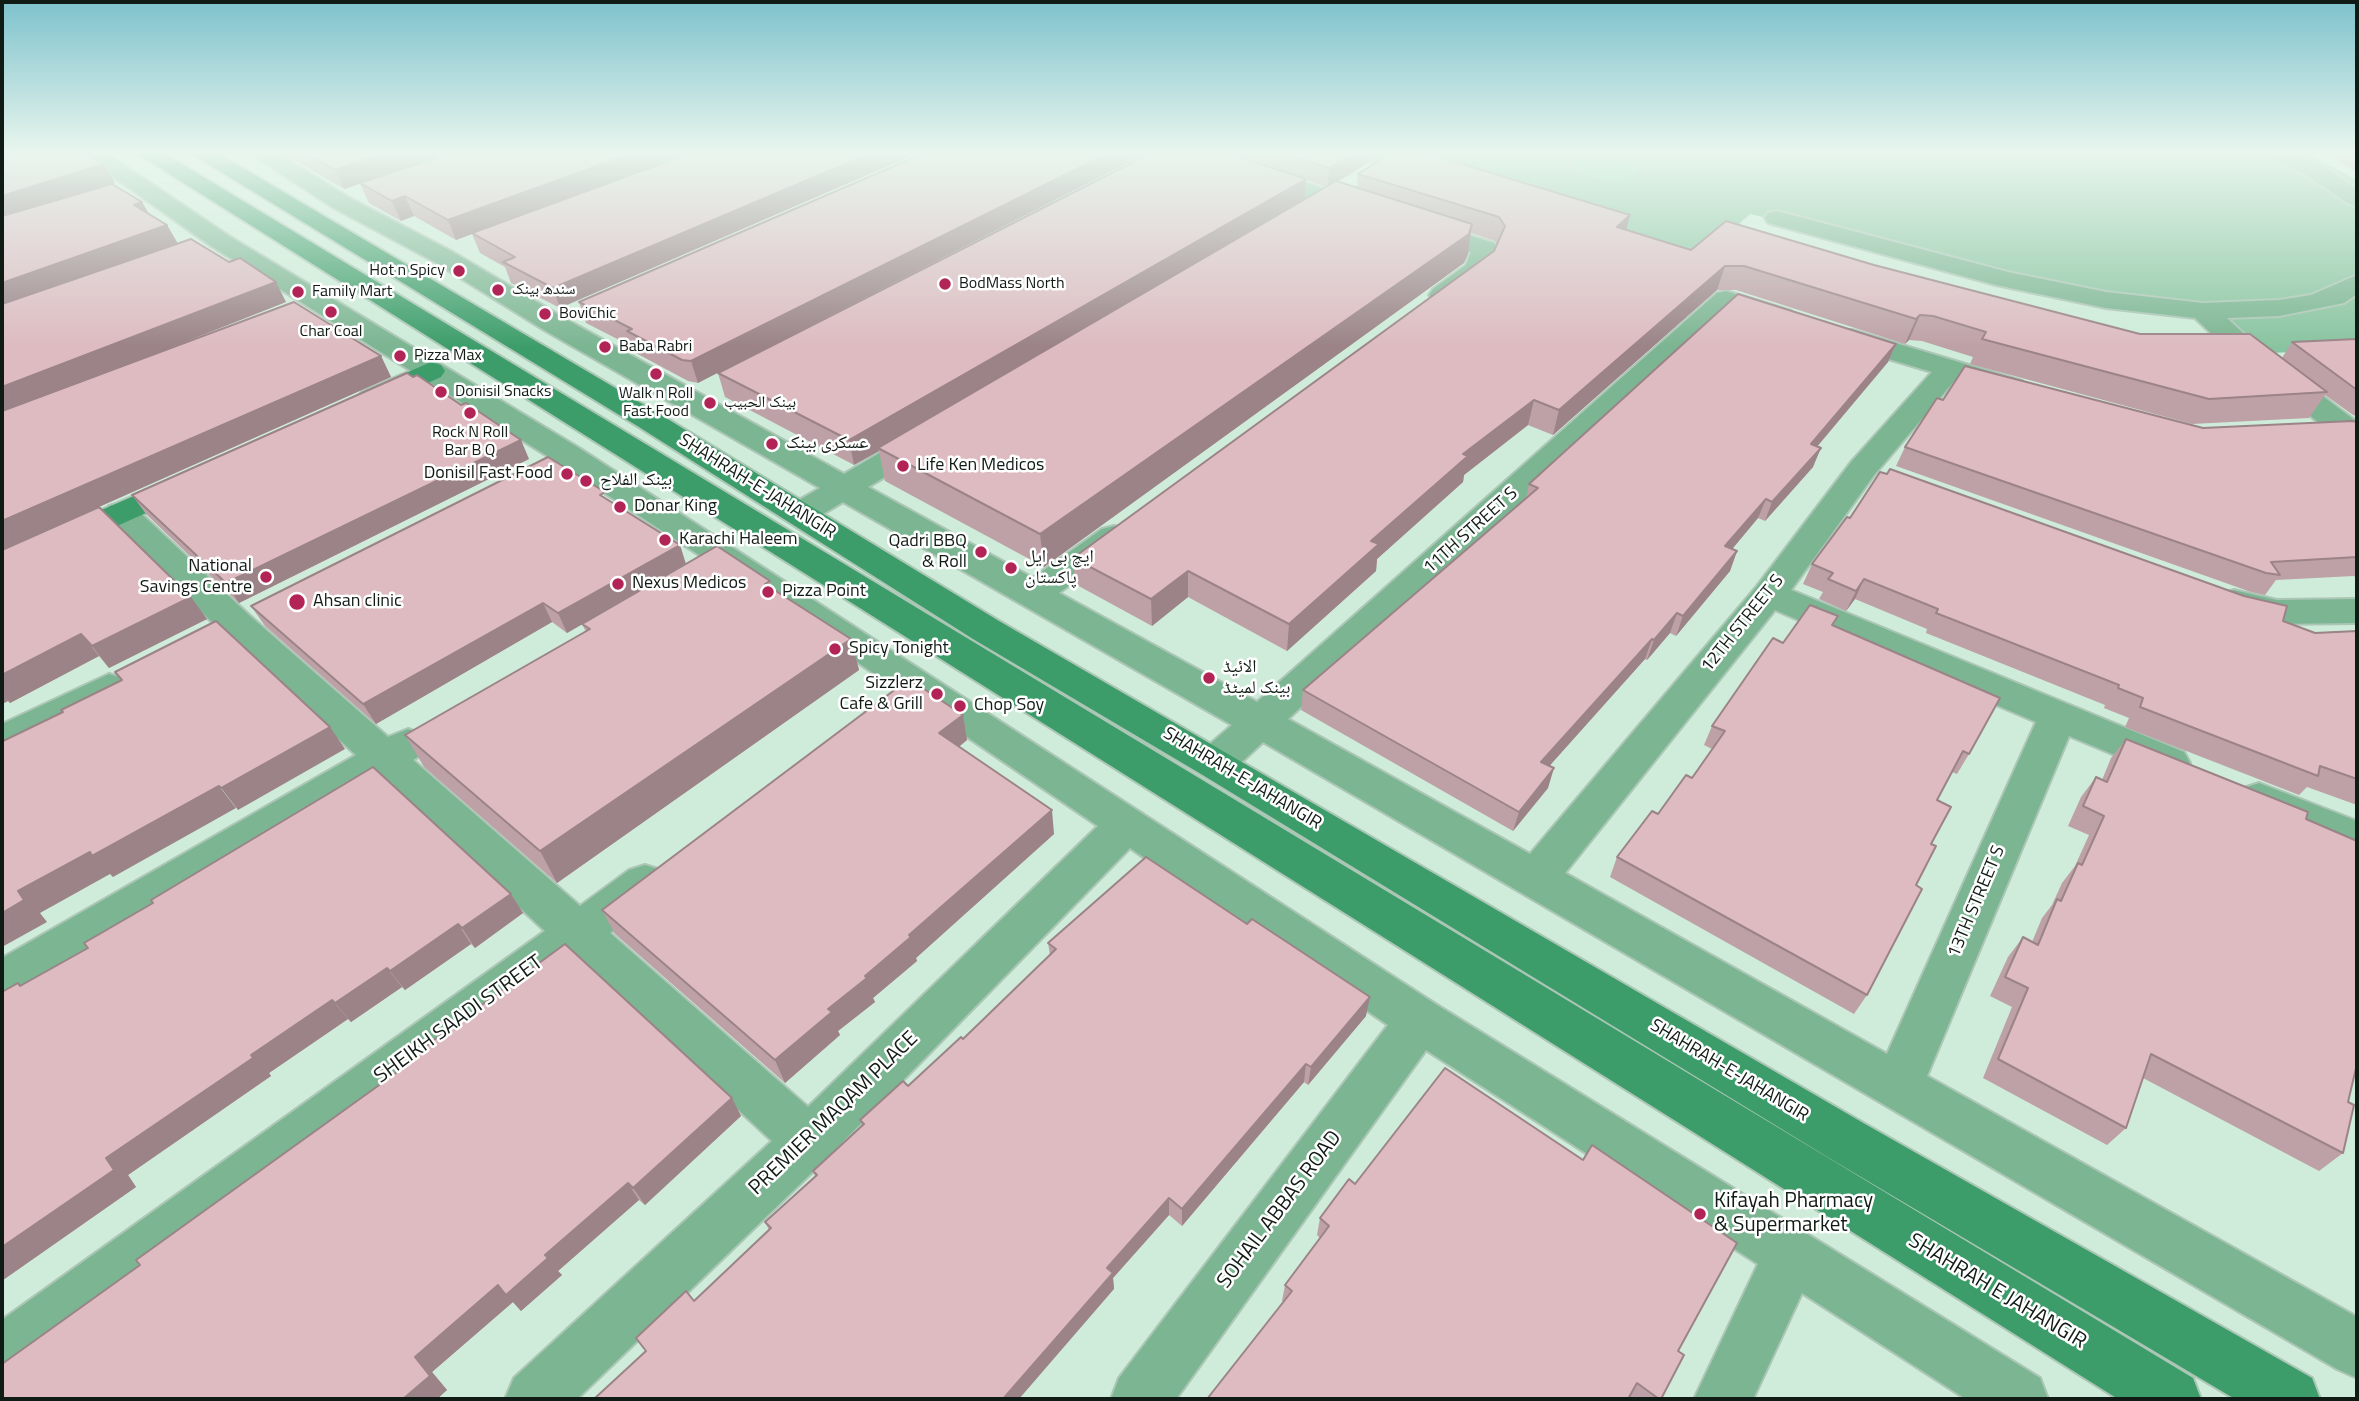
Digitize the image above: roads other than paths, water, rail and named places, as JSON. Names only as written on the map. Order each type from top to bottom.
[{"type":"main road","name":"SHAHRAH-E-JAHANGIR","points":[[252,216],[264,227],[366,285],[605,436],[1821,1185]]},
{"type":"main road","name":"SHAHRAH-E-JAHANGIR","points":[[295,216],[403,271],[986,629],[1215,762],[1847,1141],[2291,1399]]},
{"type":"main road","points":[[344,411],[430,371]]},
{"type":"main road","points":[[2,566],[208,473]]},
{"type":"main road","name":"SHAHRAH E JAHANGIR","points":[[1821,1185],[2172,1399]]},
{"type":"street","points":[[176,216],[207,246],[308,308],[430,371],[568,455],[728,558],[896,695],[1128,823],[1420,1020],[2019,1399]]},
{"type":"street","points":[[387,216],[455,252],[566,319],[702,395],[846,486],[1033,595],[1536,878],[2357,1349]]},
{"type":"street","points":[[1297,220],[1303,216]]},
{"type":"street","points":[[1387,216],[1485,248],[1478,269],[1423,310]]},
{"type":"street","points":[[1777,218],[2005,279],[2106,300],[2203,311],[2278,308],[2312,303],[2336,297],[2357,283]]},
{"type":"street","points":[[403,271],[455,252]]},
{"type":"street","points":[[308,308],[366,285]]},
{"type":"street","name":"11TH STREET S","points":[[1215,762],[1726,299],[1949,370]]},
{"type":"street","points":[[2203,311],[2249,355],[2353,430]]},
{"type":"street","points":[[1949,370],[2043,396]]},
{"type":"street","name":"12TH STREET S","points":[[1536,878],[1769,594],[1876,473],[1949,370]]},
{"type":"street","points":[[650,421],[702,395]]},
{"type":"street","points":[[801,513],[953,424]]},
{"type":"street","points":[[2303,430],[2353,430]]},
{"type":"street","points":[[531,474],[605,436]]},
{"type":"street","points":[[121,513],[248,617],[386,757],[809,1141]]},
{"type":"street","points":[[1033,595],[1133,522]]},
{"type":"street","points":[[692,578],[768,535]]},
{"type":"street","points":[[2204,591],[2277,612],[2357,611]]},
{"type":"street","points":[[1769,594],[2057,718],[2357,839]]},
{"type":"street","points":[[199,642],[248,617]]},
{"type":"street","points":[[2,741],[137,673]]},
{"type":"street","name":"13TH STREET S","points":[[1898,1085],[2057,718]]},
{"type":"street","points":[[2,982],[445,722]]},
{"type":"street","name":"PREMIER MAQAM PLACE","points":[[535,1399],[809,1141],[1128,823]]},
{"type":"street","name":"SHEIKH SAADI STREET","points":[[2,1355],[678,858]]},
{"type":"street","name":"SOHAIL ABBAS ROAD","points":[[1140,1399],[1420,1020]]},
{"type":"street","points":[[1723,1399],[1791,1255]]},
{"type":"place","name":"Hot n Spicy","points":[[459,271]]},
{"type":"place","name":"BodMass North","points":[[945,284]]},
{"type":"place","name":"سندھ بینک","points":[[498,290]]},
{"type":"place","name":"Family Mart","points":[[298,292]]},
{"type":"place","name":"Char Coal","points":[[331,312]]},
{"type":"place","name":"BoviChic","points":[[545,314]]},
{"type":"place","name":"Baba Rabri","points":[[605,347]]},
{"type":"place","name":"Pizza Max","points":[[400,356]]},
{"type":"place","name":"Walk n Roll Fast Food","points":[[656,374]]},
{"type":"place","name":"Donisil Snacks","points":[[441,392]]},
{"type":"place","name":"بينک الحبيب","points":[[710,403]]},
{"type":"place","name":"Rock N Roll Bar B Q","points":[[470,413]]},
{"type":"place","name":"عسکری بینک","points":[[772,444]]},
{"type":"place","name":"Life Ken Medicos","points":[[903,466]]},
{"type":"place","name":"Donisil Fast Food","points":[[567,474]]},
{"type":"place","name":"بینک الفلاح","points":[[586,481]]},
{"type":"place","name":"Donar King","points":[[620,507]]},
{"type":"place","name":"Karachi Haleem","points":[[665,540]]},
{"type":"place","name":"Qadri BBQ & Roll","points":[[981,552]]},
{"type":"place","name":"ایچ بی ایل پاکستان","points":[[1011,568]]},
{"type":"place","name":"National Savings Centre","points":[[266,577]]},
{"type":"place","name":"Nexus Medicos","points":[[618,584]]},
{"type":"place","name":"Pizza Point","points":[[768,592]]},
{"type":"place","name":"Ahsan clinic","points":[[297,602]]},
{"type":"place","name":"Spicy Tonight","points":[[835,649]]},
{"type":"place","name":"الائیڈ بینک لمیٹڈ","points":[[1209,678]]},
{"type":"place","name":"Sizzlerz Cafe & Grill","points":[[937,694]]},
{"type":"place","name":"Chop Soy","points":[[960,706]]},
{"type":"place","name":"Kifayah Pharmacy & Supermarket","points":[[1700,1214]]}]
